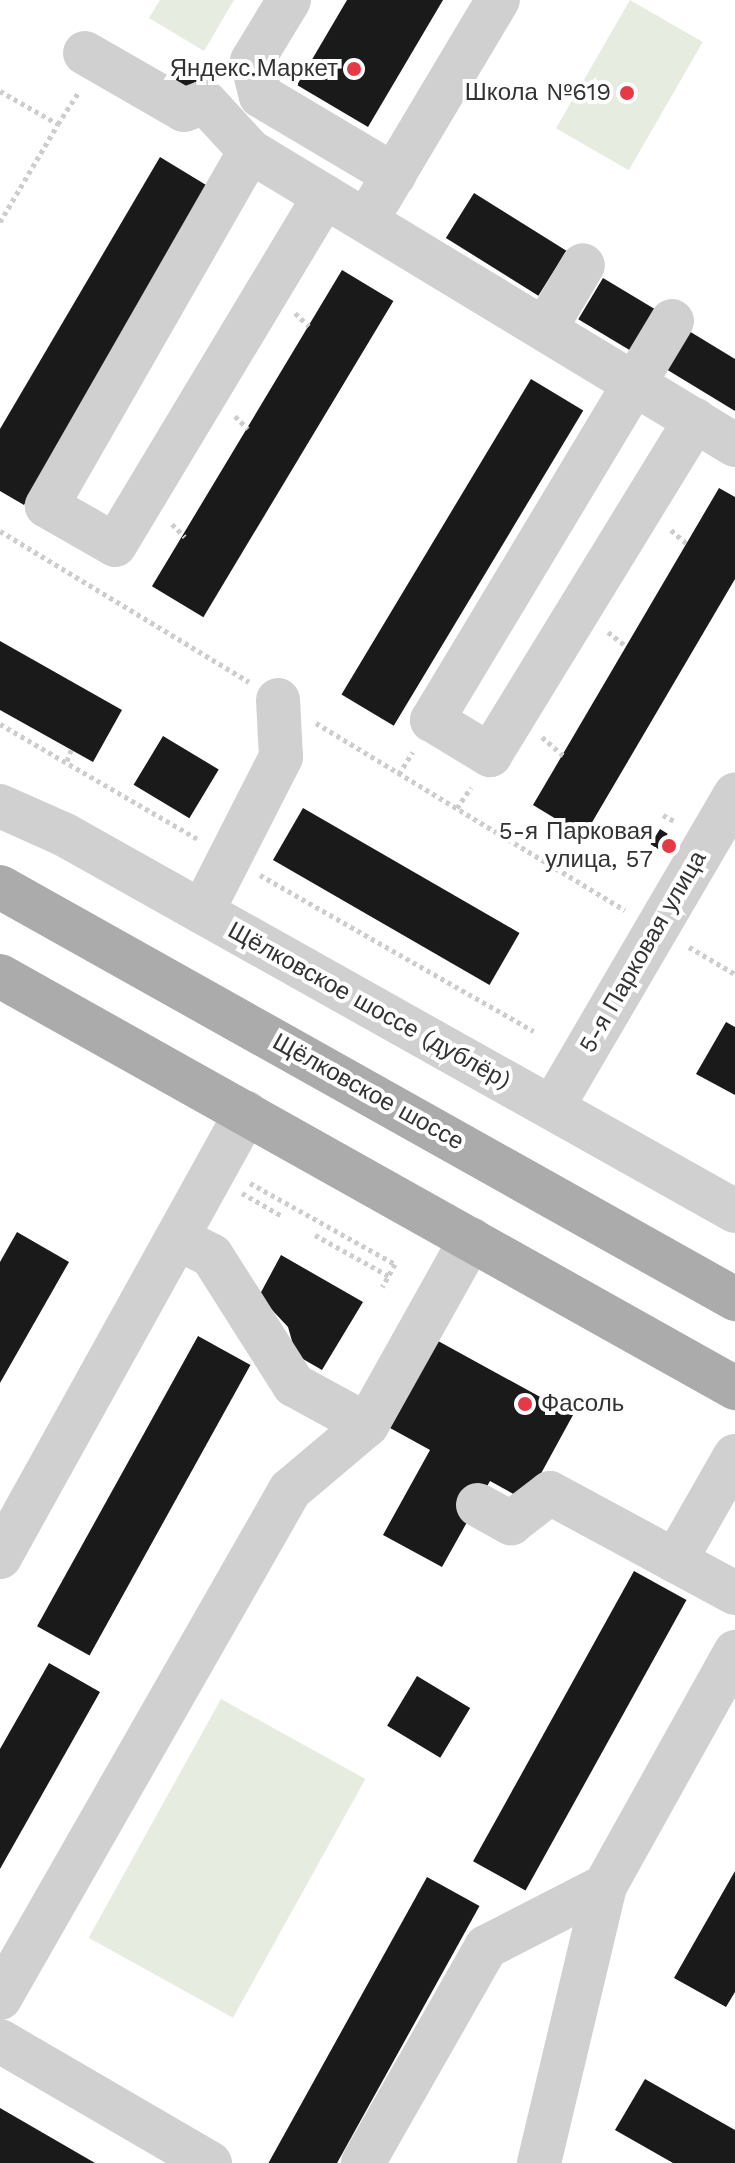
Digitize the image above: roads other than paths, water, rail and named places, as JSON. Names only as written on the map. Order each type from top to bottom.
[{"type":"main road","name":"Щёлковское шоссе","points":[[0,887],[735,1299]]},
{"type":"main road","points":[[0,976],[735,1388]]},
{"type":"street","points":[[289,0],[252,61],[261,96],[394,175]]},
{"type":"street","points":[[365,222],[498,0]]},
{"type":"street","points":[[92,57],[184,110],[205,102],[250,151],[734,442]]},
{"type":"street","points":[[250,151],[47,506],[115,545],[325,196]]},
{"type":"street","points":[[545,329],[583,265]]},
{"type":"street","points":[[672,321],[637,384],[432,720],[490,755],[695,420]]},
{"type":"street","points":[[202,912],[232,859],[281,757],[278,700]]},
{"type":"street","name":"5-я Парковая улица","points":[[552,1108],[735,795]]},
{"type":"street","name":"Щёлковское шоссе (дублёр)","points":[[0,806],[65,835],[735,1211]]},
{"type":"street","points":[[0,1557],[246,1113]]},
{"type":"street","points":[[177,1238],[212,1256],[294,1385],[367,1425]]},
{"type":"street","points":[[0,1998],[290,1490],[367,1425],[471,1239]]},
{"type":"street","points":[[675,1561],[735,1456]]},
{"type":"street","points":[[478,1505],[511,1523],[550,1493],[735,1593]]},
{"type":"street","points":[[539,2163],[605,1886],[735,1652]]},
{"type":"street","points":[[363,2163],[486,1947],[605,1886]]},
{"type":"street","points":[[0,2041],[210,2163]]},
{"type":"place","name":"Яндекс.Маркет","points":[[354,69]]},
{"type":"place","name":"Школа №619","points":[[627,93]]},
{"type":"place","name":"5-я Парковая улица, 57","points":[[669,846]]},
{"type":"place","name":"Фасоль","points":[[525,1404]]}]
